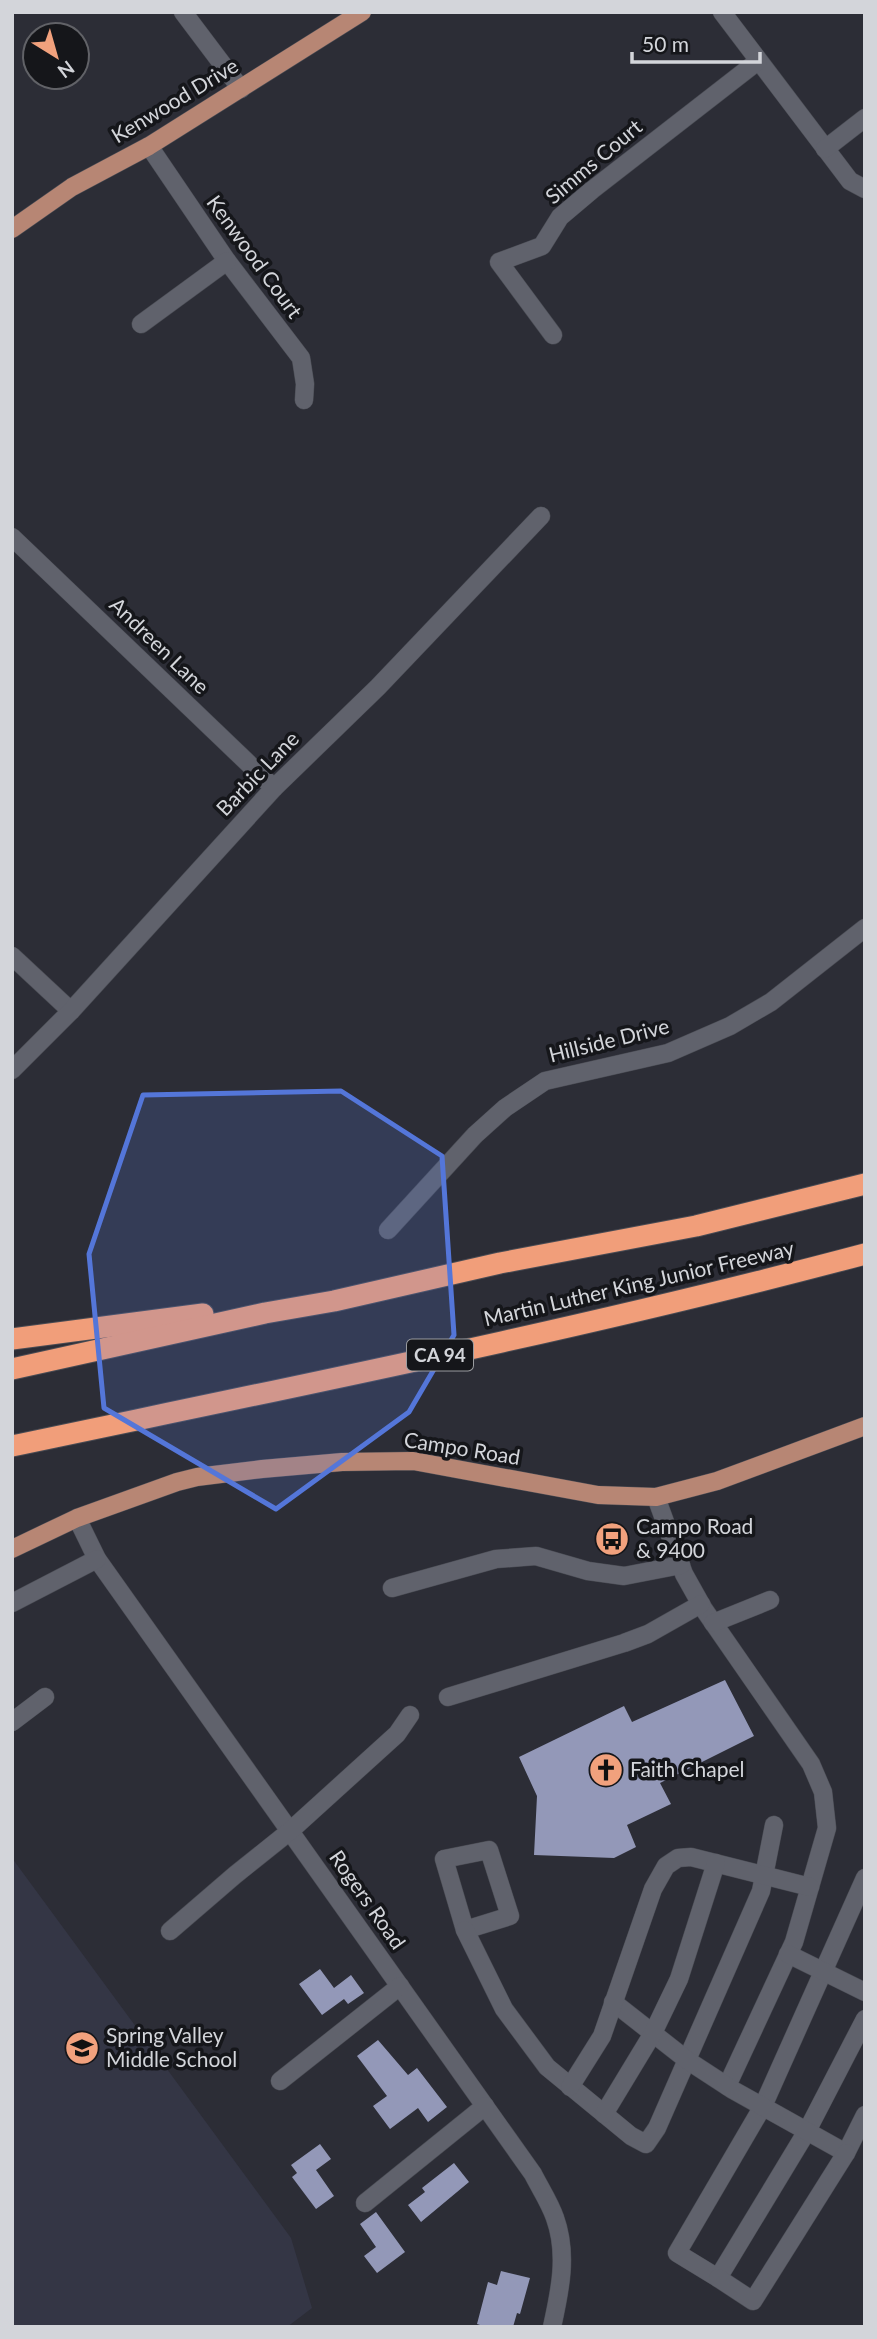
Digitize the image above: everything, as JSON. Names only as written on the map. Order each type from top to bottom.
[{"type":"highway","name":"Martin Luther King Junior Freeway","points":[[12,1369],[500,1263],[696,1226],[865,1184]]},
{"type":"highway","name":"Martin Luther King Junior Freeway","points":[[12,1446],[379,1369],[756,1283],[865,1254]]},
{"type":"highway","points":[[12,1339],[219,1312],[334,1301]]},
{"type":"main road","name":"Kenwood Drive","points":[[12,229],[72,187],[149,146],[362,12]]},
{"type":"main road","name":"Campo Road","points":[[12,1549],[76,1518],[197,1477],[262,1468],[342,1462],[413,1461],[598,1495],[656,1497],[717,1481],[865,1426]]},
{"type":"street","points":[[183,12],[241,89]]},
{"type":"street","points":[[722,12],[850,181],[865,189]]},
{"type":"street","name":"Simms Court","points":[[553,335],[499,262],[542,246],[560,217],[758,61]]},
{"type":"street","points":[[825,149],[865,118]]},
{"type":"street","name":"Kenwood Court","points":[[149,146],[227,261],[301,358],[305,384],[304,400]]},
{"type":"street","points":[[141,324],[227,261]]},
{"type":"street","name":"Barbic Lane","points":[[12,1070],[71,1011],[274,788],[377,687],[541,516]]},
{"type":"street","name":"Andreen Lane","points":[[12,537],[274,788]]},
{"type":"street","name":"Hillside Drive","points":[[388,1230],[475,1135],[505,1108],[545,1081],[668,1053],[730,1026],[771,1003],[865,928]]},
{"type":"street","points":[[12,956],[71,1011]]},
{"type":"street","points":[[656,1497],[681,1565],[701,1604],[811,1764],[823,1793],[827,1828],[794,1942],[727,2086]]},
{"type":"street","name":"Rogers Road","points":[[76,1518],[97,1559],[533,2174],[555,2218],[561,2241],[562,2284],[552,2327]]},
{"type":"street","points":[[392,1588],[496,1559],[536,1556],[588,1570],[624,1576],[681,1565]]},
{"type":"street","points":[[12,1603],[97,1559]]},
{"type":"street","points":[[713,1623],[770,1600]]},
{"type":"street","points":[[448,1697],[624,1643],[648,1634],[701,1604]]},
{"type":"street","points":[[12,1722],[45,1697]]},
{"type":"street","points":[[170,1931],[290,1831],[397,1734],[410,1715]]},
{"type":"street","points":[[466,1930],[510,1916],[489,1850],[444,1859],[466,1930],[504,2009],[547,2067],[631,2136],[646,2144],[657,2128],[761,1891],[774,1825]]},
{"type":"street","points":[[570,2087],[602,2036],[653,1889],[666,1866],[678,1858],[691,1857],[810,1887]]},
{"type":"street","points":[[604,2114],[653,2033],[679,1979],[716,1863]]},
{"type":"street","points":[[865,1878],[763,2106],[677,2253],[753,2301],[846,2153],[865,2115]]},
{"type":"street","points":[[788,1954],[865,1992]]},
{"type":"street","points":[[280,2081],[400,1986]]},
{"type":"street","points":[[613,2002],[687,2060],[727,2086],[846,2153]]},
{"type":"street","points":[[718,2278],[807,2131],[865,2019]]},
{"type":"street","points":[[365,2203],[485,2106]]},
{"type":"highlighted area","points":[[341,1091],[442,1156],[454,1335],[409,1412],[276,1509],[104,1408],[89,1254],[143,1095]]},
{"type":"shaded area","name":"Spring Valley Middle School","points":[[12,1858],[291,2238],[312,2308],[287,2327],[12,2327]]},
{"type":"building","name":"Faith Chapel","points":[[725,1680],[754,1736],[660,1783],[671,1804],[627,1825],[636,1847],[614,1858],[534,1855],[537,1796],[519,1757],[624,1706],[632,1722]]},
{"type":"building","points":[[320,1969],[334,1988],[351,1975],[364,1993],[348,2004],[344,1999],[322,2015],[299,1984]]},
{"type":"building","points":[[378,2040],[408,2075],[417,2068],[447,2107],[428,2122],[418,2108],[390,2129],[373,2106],[387,2096],[357,2056]]},
{"type":"building","points":[[320,2144],[331,2159],[316,2170],[334,2196],[316,2209],[292,2177],[297,2173],[291,2165]]},
{"type":"building","points":[[454,2163],[469,2182],[421,2222],[408,2205],[425,2192],[422,2188]]},
{"type":"building","points":[[376,2212],[405,2252],[377,2273],[364,2256],[376,2247],[360,2224]]},
{"type":"building","points":[[501,2271],[530,2278],[520,2314],[517,2313],[513,2327],[486,2327],[477,2324],[488,2282],[497,2285]]},
{"type":"place","name":"Campo Road & 9400","points":[[612,1539]]},
{"type":"place","name":"Faith Chapel","points":[[606,1770]]},
{"type":"place","name":"Spring Valley Middle School","points":[[82,2048]]}]
